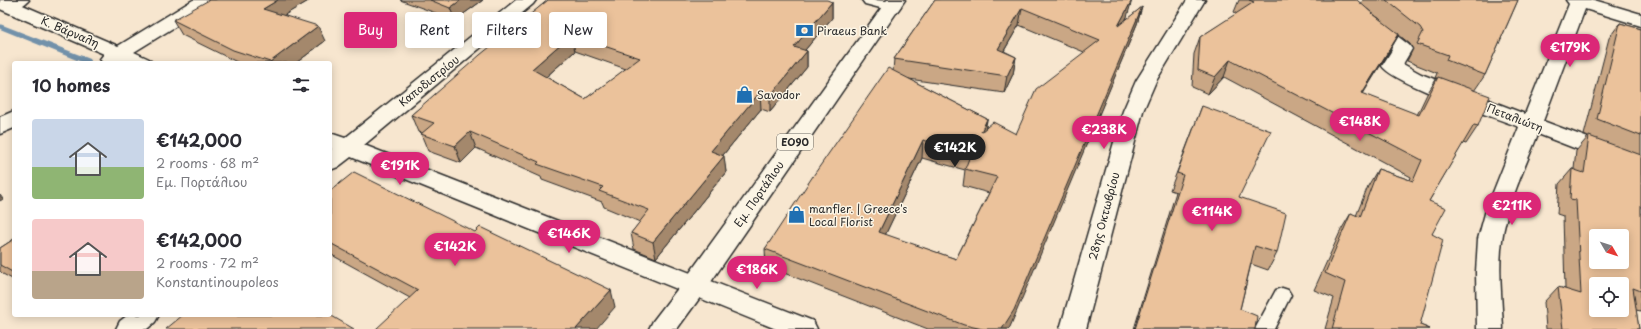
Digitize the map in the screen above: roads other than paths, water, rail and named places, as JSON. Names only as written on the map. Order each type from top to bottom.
[{"type":"street","points":[[110,58],[206,0]]},
{"type":"street","name":"Καποδιστρίου","points":[[332,158],[339,144],[527,0]]},
{"type":"street","points":[[871,0],[894,3]]},
{"type":"street","name":"28ης Οκτωβρίου","points":[[1073,329],[1133,111],[1146,80],[1162,52],[1196,0]]},
{"type":"street","name":"Πεταλιώτη","points":[[1343,0],[1372,26],[1402,49],[1392,66],[1414,79],[1641,166]]},
{"type":"street","points":[[1490,329],[1488,272],[1490,239],[1498,210],[1532,124],[1577,0],[1641,20]]},
{"type":"street","name":"Κ. Βάρναλη","points":[[10,3],[110,58],[129,61]]},
{"type":"street","name":"Εμ. Πορτάλιου","points":[[662,329],[695,285],[894,3]]},
{"type":"street","points":[[0,127],[12,119]]},
{"type":"street","points":[[339,144],[804,329]]},
{"type":"street","points":[[129,329],[144,317]]},
{"type":"lane","points":[[1264,329],[1282,294]]},
{"type":"waterway","points":[[0,26],[87,61]]},
{"type":"place","name":"Piraeus Bank","points":[[804,31]]},
{"type":"place","name":"Savodor","points":[[744,95]]},
{"type":"place","name":"manfler. | Greece's Local Florist","points":[[796,215]]}]
